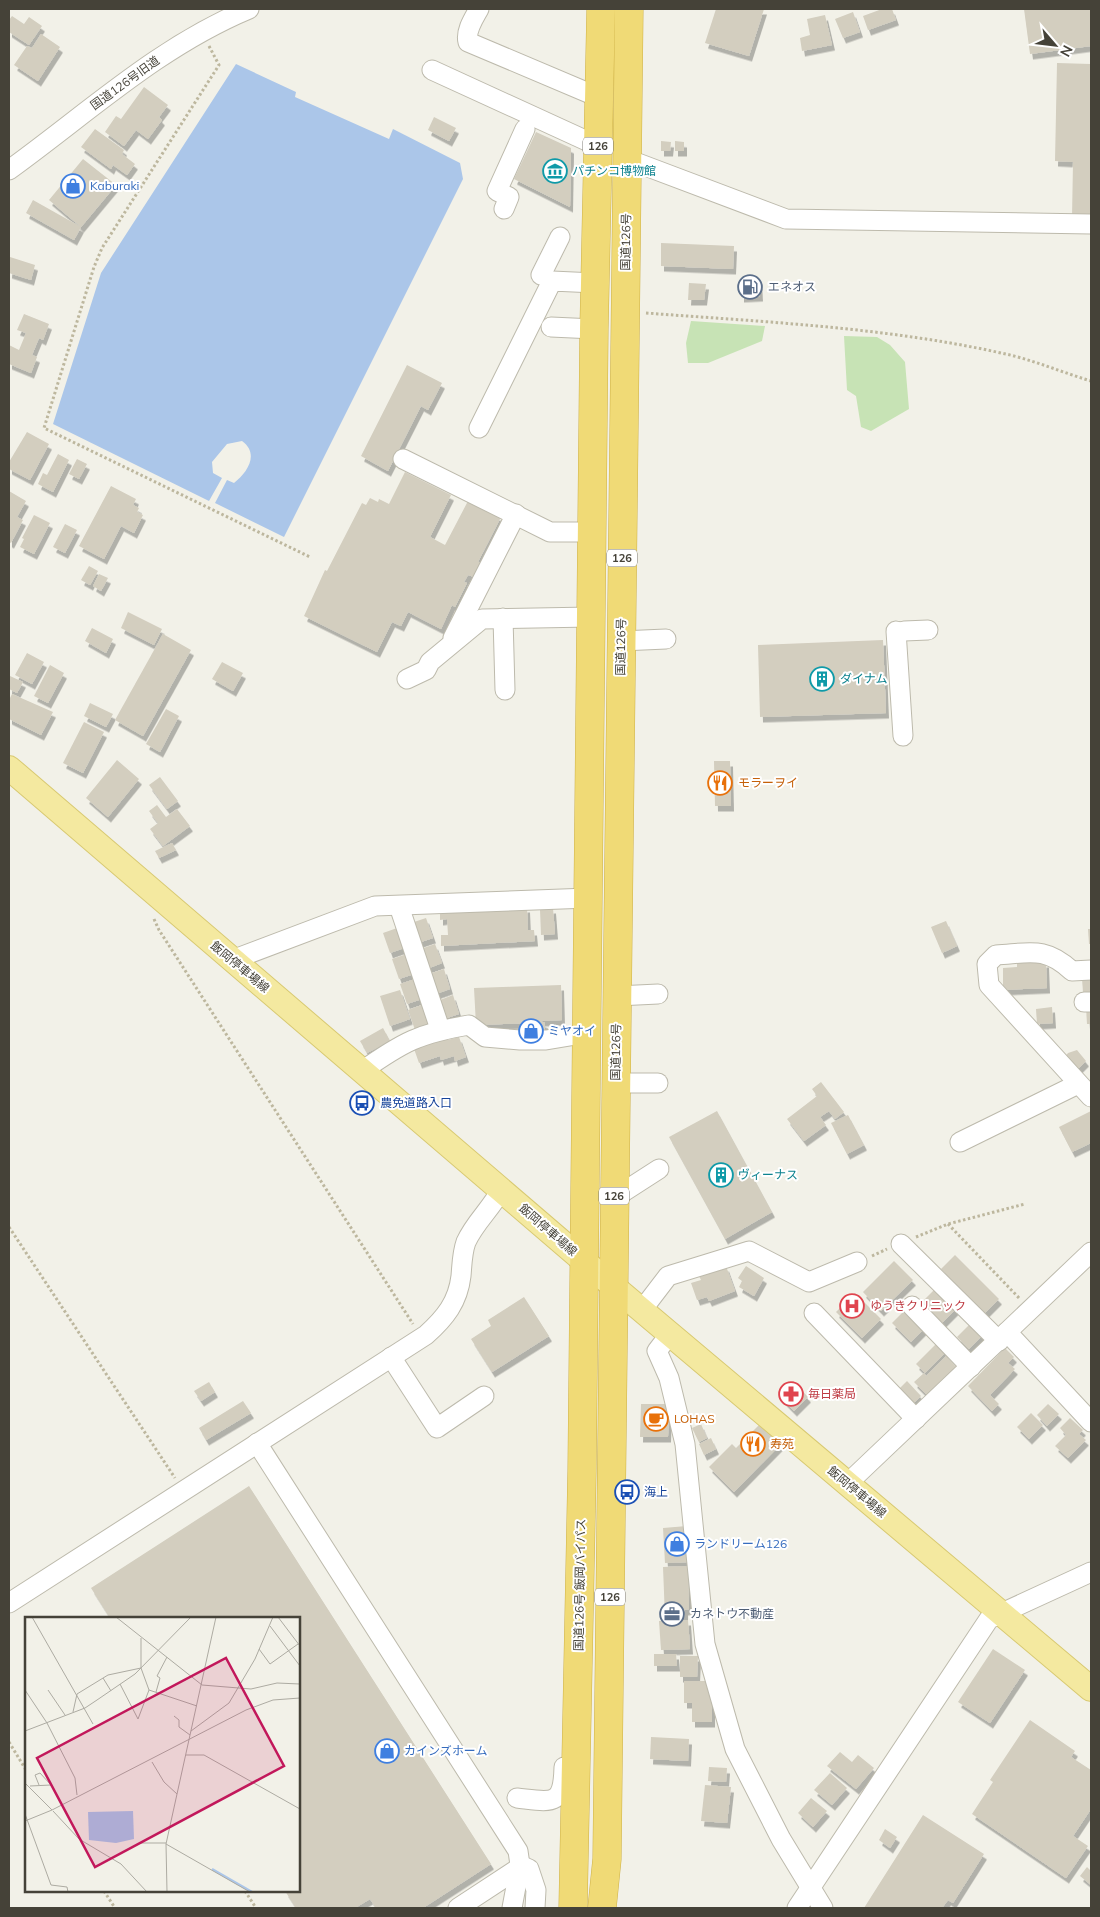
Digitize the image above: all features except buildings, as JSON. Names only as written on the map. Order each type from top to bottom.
[{"type":"highway","name":"126","points":[[584,1261],[594,329],[601,9]]},
{"type":"highway","name":"国道126号","points":[[613,1286],[629,9]]},
{"type":"highway","name":"国道126号 飯岡バイパス","points":[[574,1908],[584,1261]]},
{"type":"highway","name":"126","points":[[602,1908],[607,1859],[613,1286]]},
{"type":"main road","name":"飯岡停車場線","points":[[9,768],[613,1286],[1091,1689]]},
{"type":"street","name":"国道126号旧道","points":[[9,170],[137,71],[202,32],[249,9]]},
{"type":"street","points":[[479,9],[470,25],[468,42],[598,98]]},
{"type":"street","points":[[432,70],[598,146]]},
{"type":"street","points":[[504,209],[509,197],[497,191],[525,129]]},
{"type":"street","points":[[627,159],[786,219],[1091,224]]},
{"type":"street","points":[[479,428],[547,278],[560,237]]},
{"type":"street","points":[[547,278],[595,283]]},
{"type":"street","points":[[551,327],[594,329]]},
{"type":"street","points":[[403,459],[550,532],[592,532]]},
{"type":"street","points":[[449,646],[516,514]]},
{"type":"street","points":[[407,679],[426,670],[430,662],[482,619],[591,617]]},
{"type":"street","points":[[504,618],[505,690]]},
{"type":"street","points":[[903,736],[900,631],[928,630]]},
{"type":"street","points":[[621,641],[666,639]]},
{"type":"street","points":[[232,960],[376,906],[399,906],[491,897],[588,898]]},
{"type":"street","points":[[399,906],[438,1023]]},
{"type":"street","points":[[960,1142],[1085,1090],[989,985],[987,964],[996,955],[1043,952],[1058,958],[1072,971],[1091,970]]},
{"type":"street","points":[[617,996],[658,994]]},
{"type":"street","points":[[362,1071],[409,1040],[433,1031],[469,1025],[485,1037],[546,1040],[576,1035],[587,1030]]},
{"type":"street","points":[[616,1084],[658,1084]]},
{"type":"street","points":[[614,1198],[659,1169]]},
{"type":"street","points":[[9,1603],[422,1337],[444,1318],[453,1305],[458,1292],[465,1245],[470,1234],[501,1190]]},
{"type":"street","points":[[901,1244],[1003,1336],[1091,1422]]},
{"type":"street","points":[[642,1310],[668,1276],[749,1251],[809,1282],[857,1262]]},
{"type":"street","points":[[847,1484],[1091,1252]]},
{"type":"street","points":[[912,1306],[971,1367]]},
{"type":"street","points":[[814,1313],[916,1419]]},
{"type":"street","points":[[670,1334],[657,1351],[670,1378],[685,1444],[705,1644],[735,1749],[781,1839],[823,1908]]},
{"type":"street","points":[[391,1358],[437,1428],[484,1396]]},
{"type":"street","points":[[257,1443],[518,1851],[519,1867],[512,1908]]},
{"type":"street","points":[[797,1908],[812,1889],[989,1619],[1000,1612],[1091,1572]]},
{"type":"street","points":[[517,1798],[552,1800],[559,1797],[563,1788],[569,1635],[580,1584]]},
{"type":"street","points":[[458,1908],[519,1867],[528,1869],[536,1890],[535,1908]]},
{"type":"path","points":[[202,32],[219,66],[102,248],[94,267],[44,428],[310,557]]},
{"type":"path","points":[[625,310],[862,329],[1003,353],[1091,382]]},
{"type":"path","points":[[151,913],[164,939],[422,1337]]},
{"type":"path","points":[[857,1262],[948,1224],[1025,1204]]},
{"type":"path","points":[[948,1224],[1030,1310]]},
{"type":"path","points":[[9,1227],[183,1491]]},
{"type":"path","points":[[9,1742],[25,1768]]},
{"type":"path","points":[[105,1892],[115,1908]]},
{"type":"path","points":[[246,1892],[256,1908]]},
{"type":"green space","points":[[691,321],[765,326],[762,341],[708,363],[688,363],[686,343]]},
{"type":"green space","points":[[844,336],[877,337],[890,345],[905,362],[909,409],[871,431],[861,427],[856,396],[847,390]]},
{"type":"water","points":[[236,64],[296,92],[295,97],[389,139],[393,129],[460,163],[463,179],[284,537],[215,503],[227,480],[234,483],[250,463],[250,452],[242,441],[227,444],[212,462],[213,473],[222,478],[209,501],[53,424],[101,273]]},
{"type":"place","name":"パチンコ博物館","points":[[555,171]]},
{"type":"place","name":"Kaburaki","points":[[73,186]]},
{"type":"place","name":"エネオス","points":[[750,287]]},
{"type":"place","name":"ダイナム","points":[[822,679]]},
{"type":"place","name":"モラーヲイ","points":[[720,783]]},
{"type":"place","name":"ミヤオイ","points":[[531,1031]]},
{"type":"place","name":"農免道路入口","points":[[362,1103]]},
{"type":"place","name":"ヴィーナス","points":[[721,1175]]},
{"type":"place","name":"ゆうきクリニック","points":[[852,1306]]},
{"type":"place","name":"毎日薬局","points":[[791,1394]]},
{"type":"place","name":"LOHAS","points":[[656,1419]]},
{"type":"place","name":"寿苑","points":[[753,1444]]},
{"type":"place","name":"海上","points":[[627,1492]]},
{"type":"place","name":"ランドリーム126","points":[[677,1544]]},
{"type":"place","name":"カネトウ不動産","points":[[672,1614]]},
{"type":"place","name":"カインズホーム","points":[[387,1751]]}]
